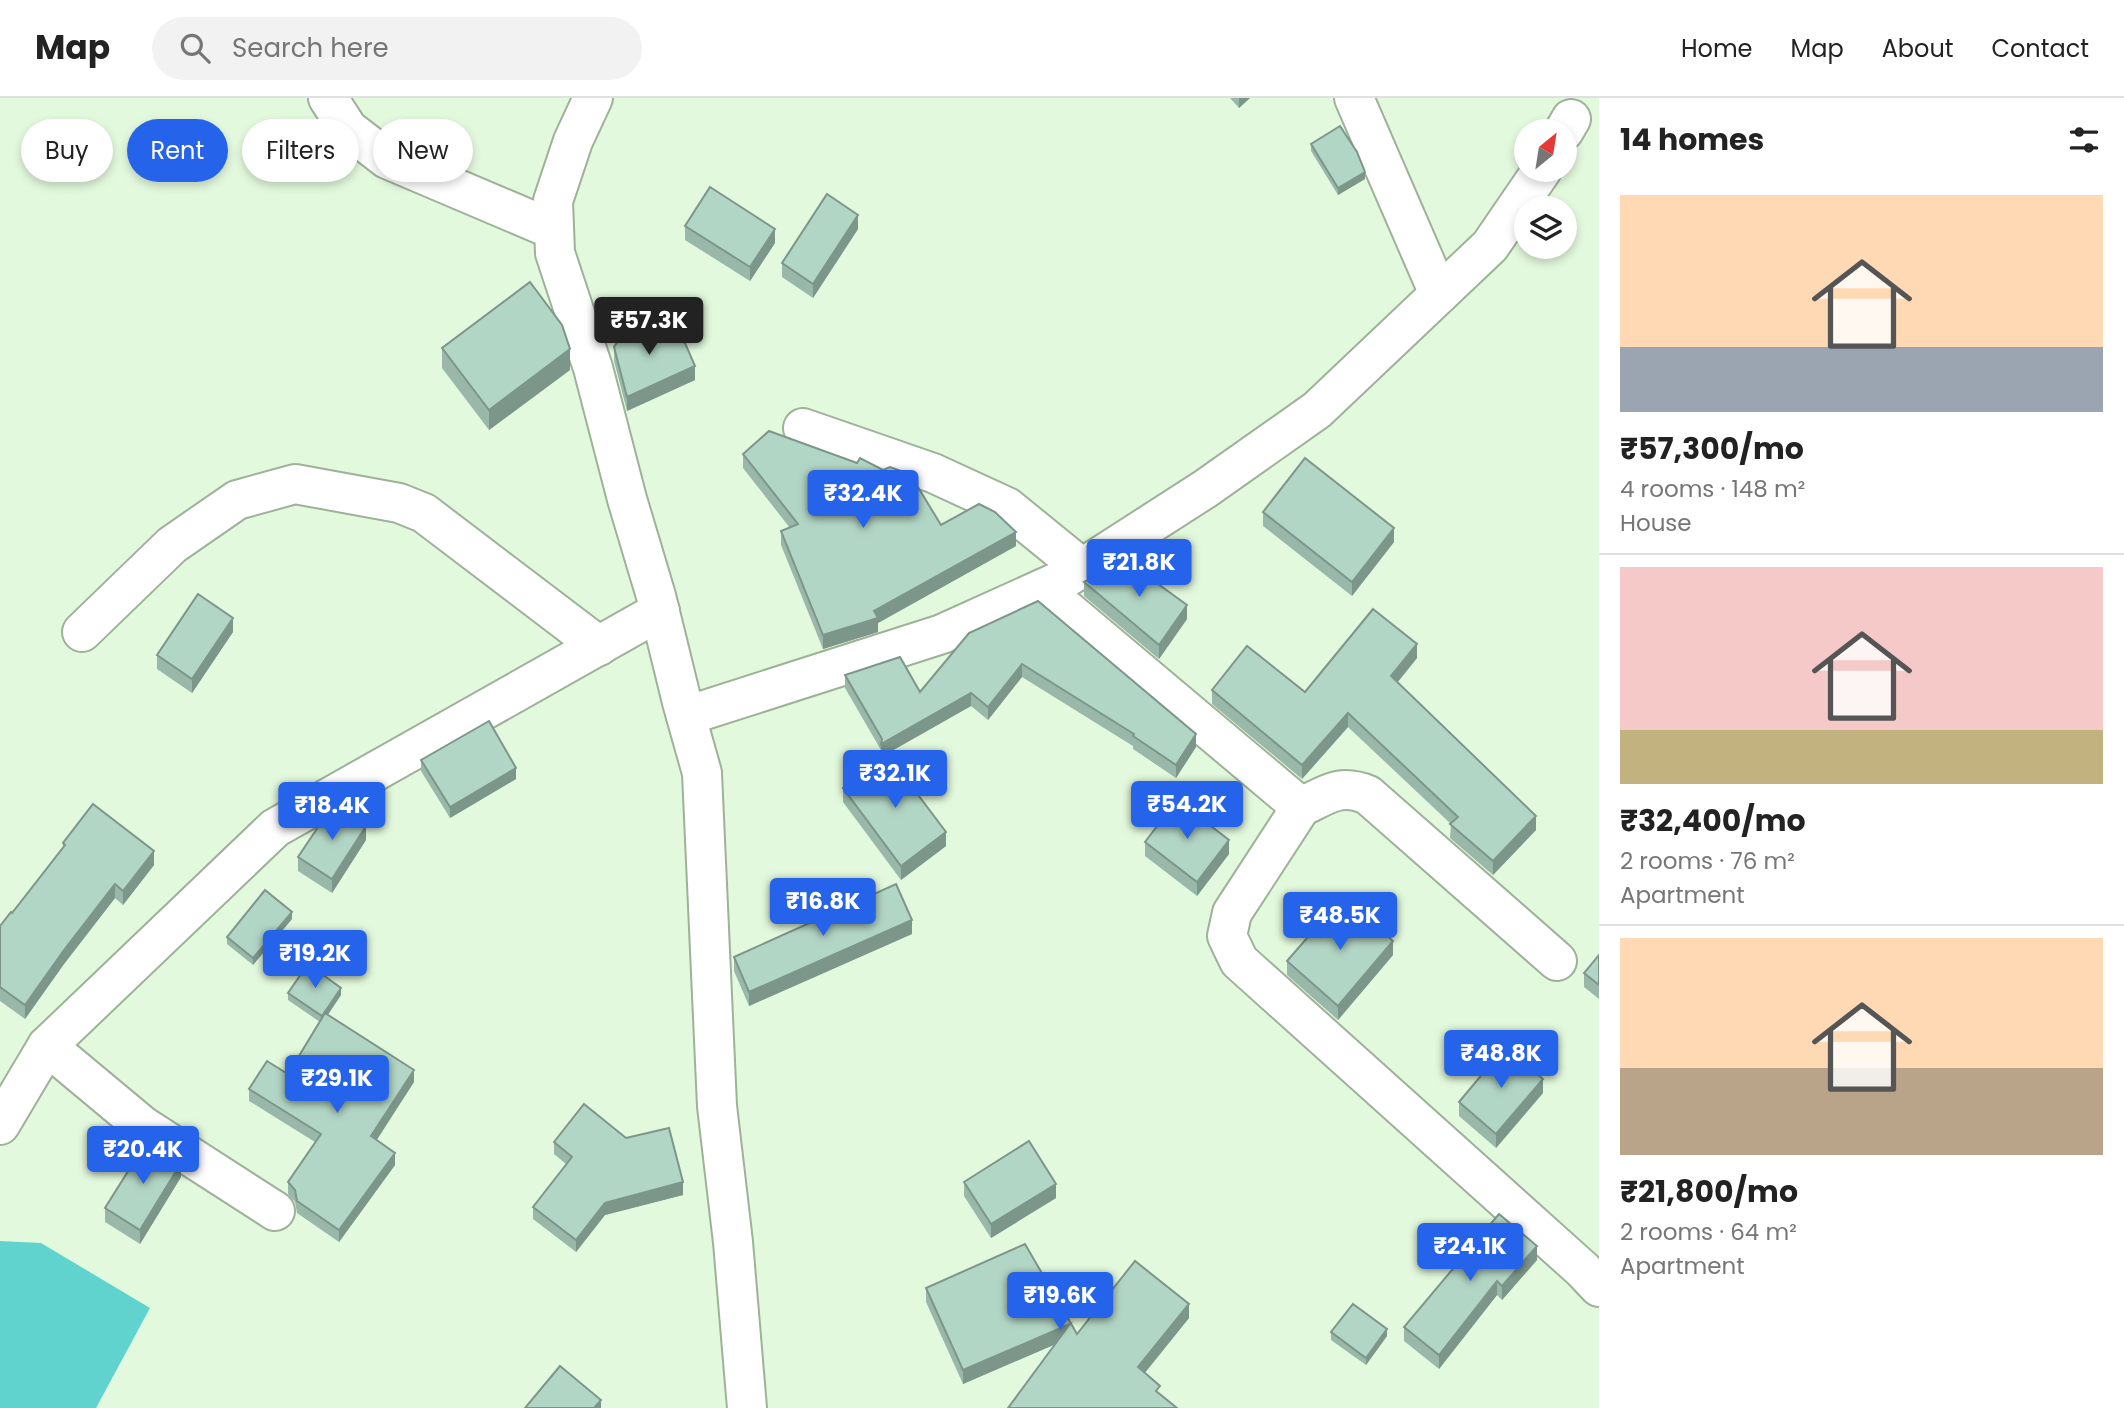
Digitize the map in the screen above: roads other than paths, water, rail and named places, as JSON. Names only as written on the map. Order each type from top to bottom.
[{"type":"street","points":[[328,98],[348,129],[387,159],[554,230]]},
{"type":"street","points":[[593,98],[573,141],[553,201],[555,253],[593,368],[702,773],[717,1106],[733,1242],[747,1408]]},
{"type":"street","points":[[1354,98],[1439,294]]},
{"type":"street","points":[[686,716],[942,635],[1082,568],[1205,489],[1317,410],[1490,246],[1534,182]]},
{"type":"street","points":[[803,428],[933,473],[1007,507],[1082,568]]},
{"type":"street","points":[[82,632],[172,545],[237,500],[295,484],[399,503],[424,513],[599,646]]},
{"type":"street","points":[[1042,589],[1301,807]]},
{"type":"street","points":[[0,1125],[47,1046],[275,828],[660,611]]},
{"type":"street","points":[[1557,961],[1368,794],[1354,789],[1340,788],[1301,807],[1232,913],[1227,936],[1239,961],[1599,1287]]},
{"type":"street","points":[[47,1046],[143,1126],[275,1211]]},
{"type":"water","points":[[0,1241],[41,1243],[150,1308],[96,1408],[0,1408]]}]
